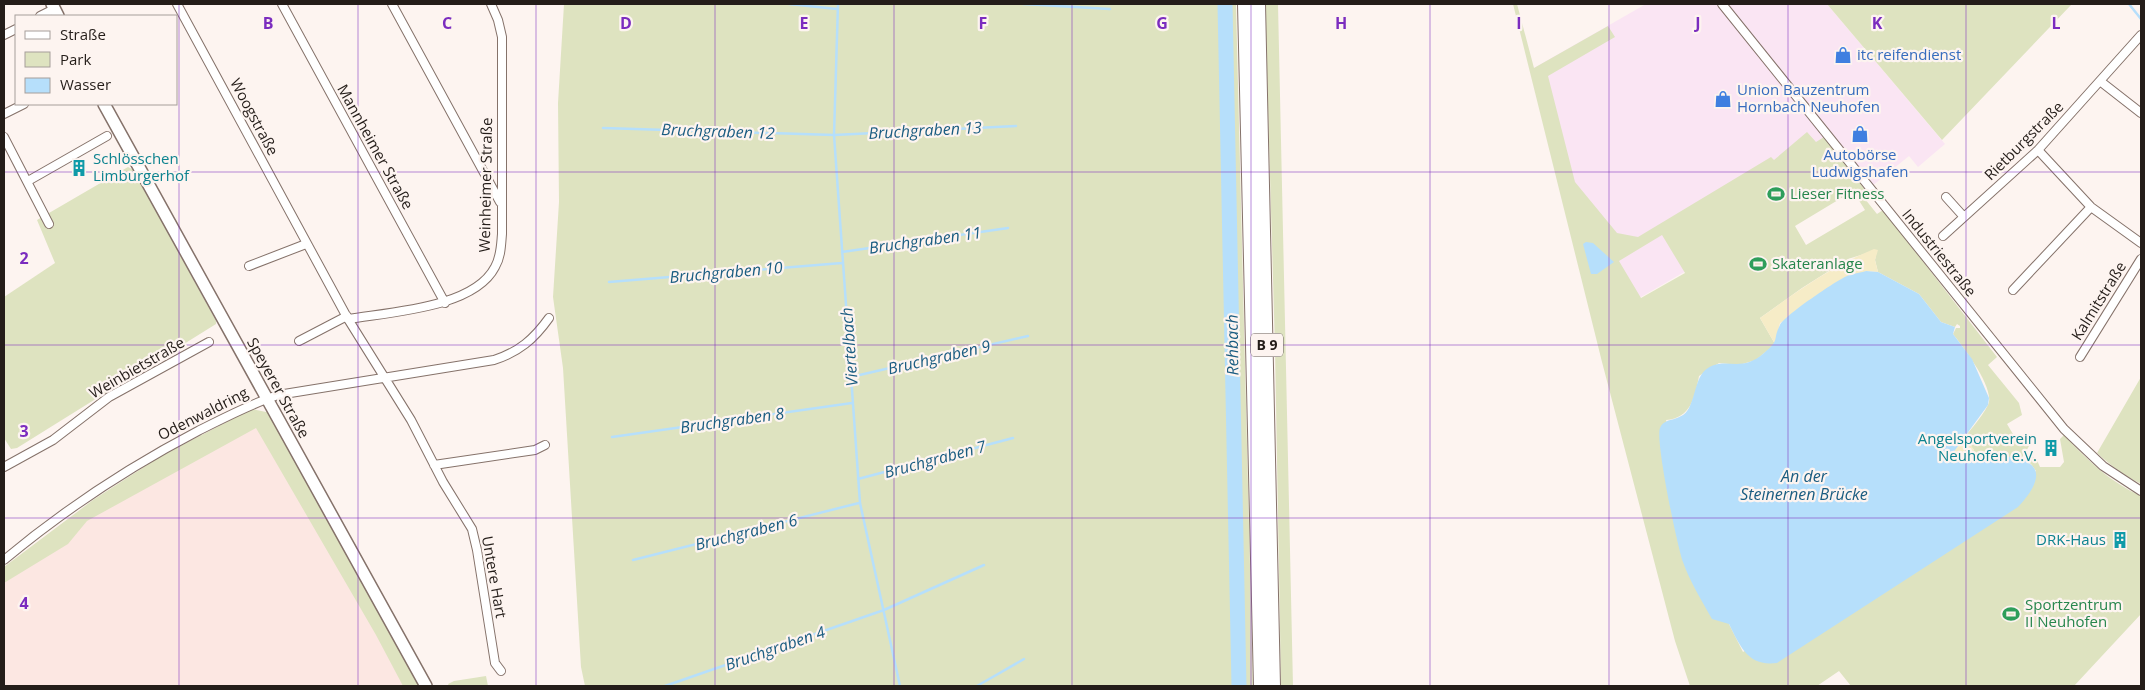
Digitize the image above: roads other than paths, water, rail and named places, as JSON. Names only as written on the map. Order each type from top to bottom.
[{"type":"highway","name":"B 9","points":[[1245,4],[1261,686]]},
{"type":"highway","name":"B 9","points":[[1258,4],[1273,686]]},
{"type":"street","name":"Woogstraße","points":[[177,4],[306,244],[382,376]]},
{"type":"street","name":"Mannheimer Straße","points":[[282,4],[445,303]]},
{"type":"street","points":[[392,4],[501,203]]},
{"type":"street","name":"Weinheimer Straße","points":[[347,317],[445,303],[478,287],[495,268],[501,246],[502,37],[498,20],[491,4]]},
{"type":"street","name":"Industriestraße","points":[[1722,4],[2048,410],[2087,453],[2141,491]]},
{"type":"street","points":[[42,15],[55,10]]},
{"type":"street","points":[[4,35],[15,29]]},
{"type":"street","name":"Rietburgstraße","points":[[1943,236],[2038,150],[2141,35]]},
{"type":"street","points":[[2100,81],[2141,113]]},
{"type":"street","points":[[4,114],[22,105]]},
{"type":"street","name":"Speyerer Straße","points":[[105,105],[426,686]]},
{"type":"street","points":[[28,181],[107,136]]},
{"type":"street","points":[[4,137],[49,224]]},
{"type":"street","points":[[2038,150],[2091,207],[2141,243]]},
{"type":"street","points":[[1946,197],[1964,217]]},
{"type":"street","points":[[2013,290],[2091,207]]},
{"type":"street","points":[[249,266],[306,244]]},
{"type":"street","name":"Kalmitstraße","points":[[2080,357],[2141,259]]},
{"type":"street","points":[[299,341],[347,317]]},
{"type":"street","name":"Odenwaldring","points":[[5,555],[89,496],[158,452],[253,402],[382,376],[494,360],[508,355],[537,336],[550,318]]},
{"type":"street","name":"Weinbietstraße","points":[[4,467],[53,440],[109,397],[209,342]]},
{"type":"street","name":"Untere Hart","points":[[382,376],[411,420],[434,465],[472,530],[477,550],[495,663],[501,671]]},
{"type":"street","points":[[434,465],[535,450],[545,445]]},
{"type":"water","points":[[1586,242],[1593,243],[1614,262],[1597,274],[1591,274],[1583,244]]},
{"type":"water","name":"An der Steinernen Brücke","points":[[1866,271],[1878,272],[1919,294],[1941,322],[1955,327],[1953,334],[1972,359],[1989,398],[1988,405],[1950,457],[1956,462],[1973,454],[2015,458],[2026,461],[2032,466],[2036,472],[2036,479],[2027,497],[2018,507],[1777,663],[1759,662],[1741,647],[1729,624],[1712,619],[1696,591],[1683,562],[1667,493],[1659,437],[1660,428],[1662,424],[1686,413],[1704,371],[1715,365],[1748,363],[1755,359],[1773,345],[1780,325],[1791,314],[1841,279]]},
{"type":"waterway","points":[[789,4],[837,9]]},
{"type":"waterway","name":"Viertelbach","points":[[838,4],[834,135],[860,503],[900,686]]},
{"type":"waterway","points":[[1023,4],[1110,9]]},
{"type":"waterway","name":"Rehbach","points":[[1225,4],[1239,686]]},
{"type":"waterway","points":[[2129,4],[2141,19]]},
{"type":"waterway","name":"Bruchgraben 12","points":[[603,128],[834,135],[1016,126]]},
{"type":"waterway","name":"Bruchgraben 11","points":[[842,252],[1008,228]]},
{"type":"waterway","name":"Bruchgraben 10","points":[[609,282],[842,263]]},
{"type":"waterway","name":"Bruchgraben 9","points":[[851,377],[1028,336]]},
{"type":"waterway","name":"Bruchgraben 8","points":[[612,437],[852,403]]},
{"type":"waterway","name":"Bruchgraben 7","points":[[858,479],[1013,438]]},
{"type":"waterway","name":"Bruchgraben 6","points":[[633,560],[859,503]]},
{"type":"waterway","name":"Bruchgraben 4","points":[[665,686],[884,610],[984,565]]},
{"type":"waterway","points":[[977,686],[1024,659]]},
{"type":"place","name":"itc reifendienst","points":[[1843,55]]},
{"type":"place","name":"Union Bauzentrum Hornbach Neuhofen","points":[[1723,99]]},
{"type":"place","name":"Autobörse Ludwigshafen","points":[[1860,134]]},
{"type":"place","name":"Schlösschen Limburgerhof","points":[[79,168]]},
{"type":"place","name":"Lieser Fitness","points":[[1776,194]]},
{"type":"place","name":"Skateranlage","points":[[1758,264]]},
{"type":"place","name":"Angelsportverein Neuhofen e.V.","points":[[2051,448]]},
{"type":"place","name":"DRK-Haus","points":[[2120,540]]},
{"type":"place","name":"Sportzentrum II Neuhofen","points":[[2011,614]]},
{"type":"water label","name":"Bruchgraben 13","points":[[925,130]]}]
